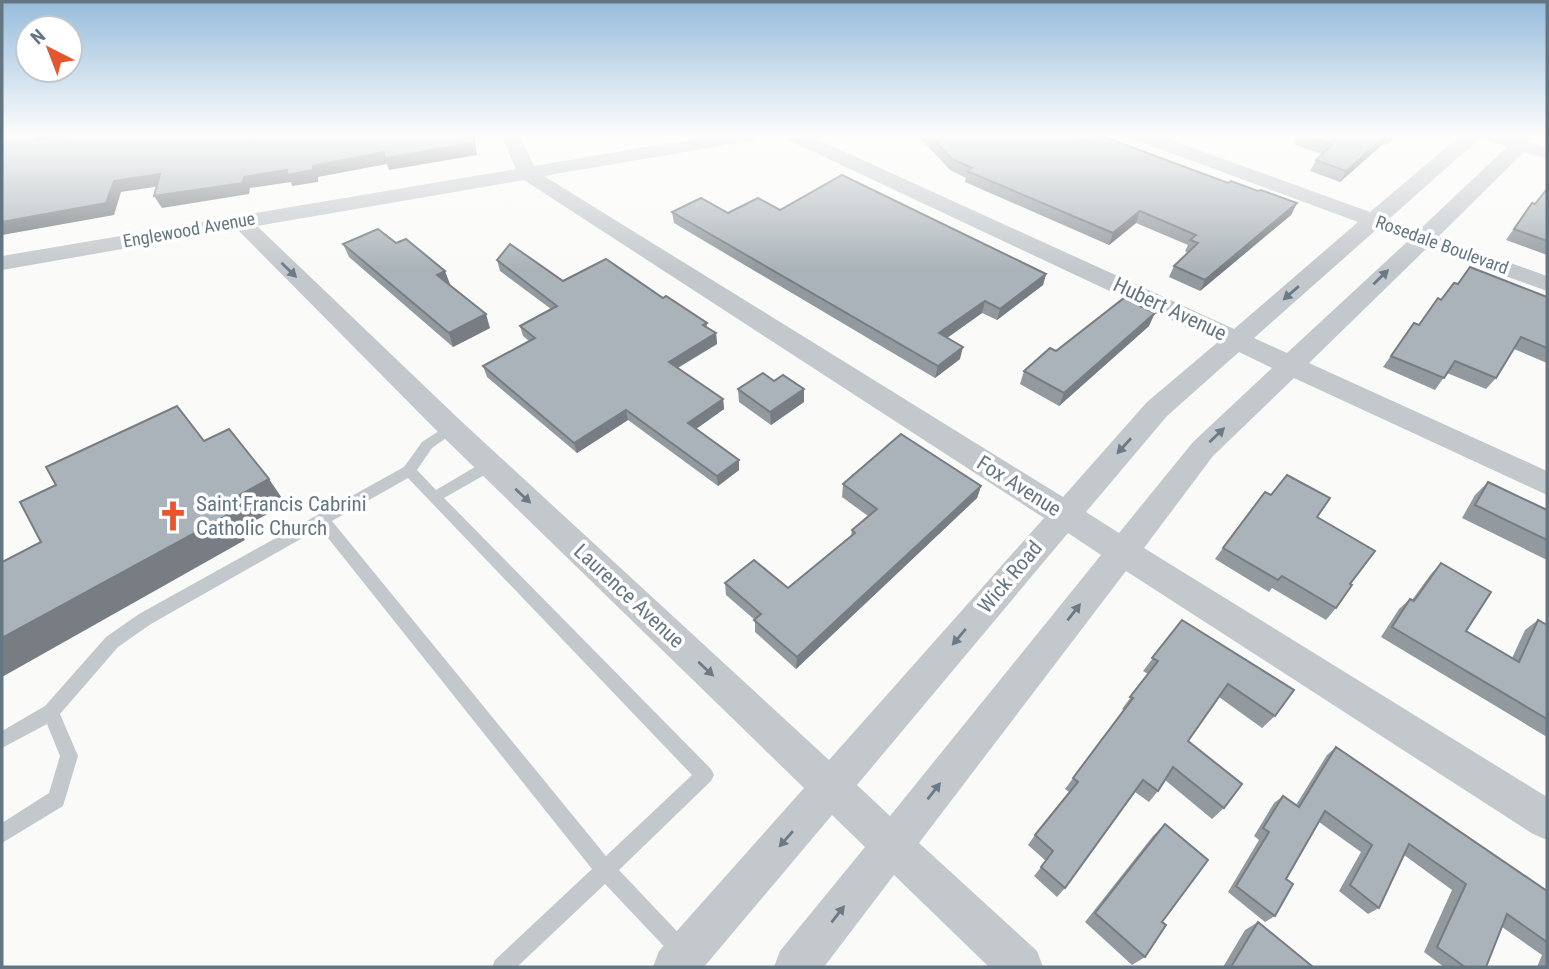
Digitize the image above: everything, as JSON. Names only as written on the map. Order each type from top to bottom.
[{"type":"street","name":"Englewood Avenue","points":[[2,263],[477,180]]},
{"type":"street","name":"Fox Avenue","points":[[539,180],[1547,820]]},
{"type":"street","name":"Hubert Avenue","points":[[891,180],[1547,484]]},
{"type":"street","name":"Rosedale Boulevard","points":[[1264,180],[1547,284]]},
{"type":"street","name":"Wick Road","points":[[680,961],[1157,409],[1420,180]]},
{"type":"street","points":[[796,967],[1203,449],[1422,238],[1490,180]]},
{"type":"street","name":"Laurence Avenue","points":[[242,220],[251,233],[451,428],[892,845],[1001,960]]},
{"type":"lane","points":[[2,740],[51,712],[112,642],[145,619],[409,471],[427,446],[451,428]]},
{"type":"lane","points":[[435,497],[490,465]]},
{"type":"lane","points":[[409,471],[705,775],[502,967]]},
{"type":"lane","points":[[322,520],[680,961]]},
{"type":"lane","points":[[2,834],[56,799],[69,756],[51,712]]},
{"type":"building","points":[[2,180],[119,180],[114,181],[106,203],[2,222]]},
{"type":"building","points":[[158,180],[243,180],[243,183],[154,196]]},
{"type":"building","points":[[833,180],[853,180],[1046,274],[1000,309],[985,301],[939,333],[963,347],[938,366],[672,212],[701,198],[728,213],[758,198],[780,210]]},
{"type":"building","points":[[989,180],[1221,180],[1228,183],[1231,181],[1297,203],[1205,280],[1174,266],[1198,243],[1190,240],[1196,235],[1140,211],[1113,233]]},
{"type":"building","points":[[1547,189],[1547,241],[1514,229],[1532,203],[1535,204]]},
{"type":"building","points":[[378,229],[396,243],[406,239],[445,271],[437,275],[486,314],[449,333],[343,244]]},
{"type":"building","points":[[510,244],[563,281],[606,259],[663,298],[666,296],[707,323],[703,325],[716,333],[669,362],[723,399],[688,423],[739,460],[717,476],[626,410],[574,443],[483,366],[535,338],[520,326],[557,306],[497,260]]},
{"type":"building","points":[[1470,267],[1547,297],[1547,348],[1521,337],[1496,378],[1455,361],[1444,378],[1391,356],[1414,323],[1419,325],[1438,298],[1441,300],[1454,283],[1458,284]]},
{"type":"building","points":[[1124,298],[1155,313],[1064,393],[1024,371],[1050,348],[1056,351]]},
{"type":"building","points":[[763,373],[774,381],[783,375],[804,389],[770,412],[738,389]]},
{"type":"building","points":[[177,406],[204,441],[229,429],[269,479],[219,506],[226,516],[2,638],[2,562],[41,542],[20,502],[56,485],[46,467]]},
{"type":"building","points":[[901,434],[981,486],[797,657],[754,620],[761,614],[725,583],[754,560],[788,588],[855,533],[852,530],[877,509],[843,484]]},
{"type":"building","points":[[1287,475],[1330,498],[1317,517],[1375,551],[1336,608],[1282,576],[1278,580],[1223,548],[1265,492],[1271,495]]},
{"type":"building","points":[[1488,482],[1547,510],[1547,540],[1475,505]]},
{"type":"building","points":[[1441,563],[1491,592],[1466,631],[1519,662],[1538,620],[1547,625],[1547,719],[1392,627],[1410,599],[1414,601]]},
{"type":"building","points":[[1182,620],[1294,690],[1275,716],[1228,684],[1188,741],[1242,784],[1224,808],[1173,767],[1158,791],[1143,780],[1065,888],[1041,867],[1053,851],[1035,835],[1078,782],[1073,778],[1133,698],[1130,697],[1158,661],[1152,658]]},
{"type":"building","points":[[1336,747],[1547,891],[1547,942],[1507,914],[1486,967],[1465,967],[1437,947],[1466,884],[1409,844],[1379,908],[1350,885],[1372,845],[1325,811],[1286,879],[1293,884],[1275,916],[1236,886],[1269,832],[1263,828],[1283,796],[1299,807]]},
{"type":"building","points":[[1165,824],[1208,860],[1162,922],[1166,925],[1145,957],[1095,913]]},
{"type":"building","points":[[1258,922],[1313,967],[1231,967]]},
{"type":"place","name":"Saint Francis Cabrini Catholic Church","points":[[173,516]]}]
